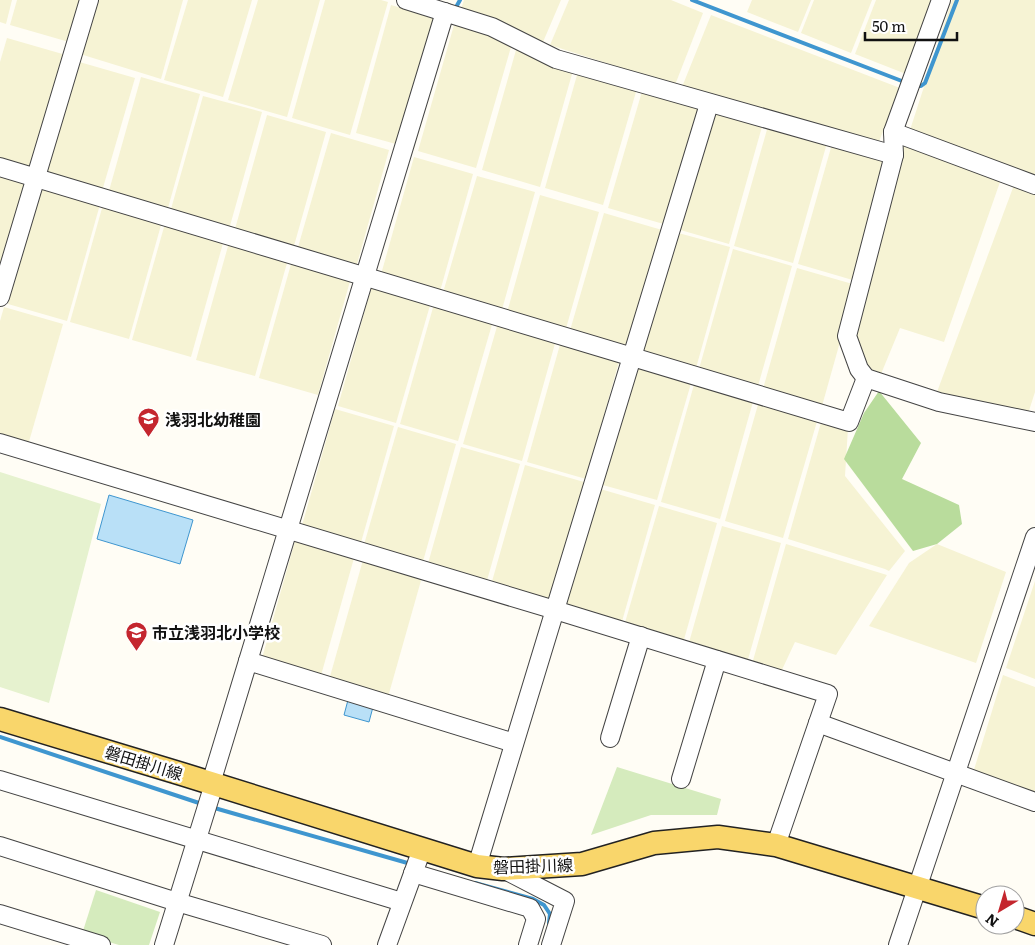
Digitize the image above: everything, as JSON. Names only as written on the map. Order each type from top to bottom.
[{"type":"main road","name":"磐田掛川線","points":[[0,720],[212,783],[477,866],[503,869],[582,864],[654,843],[718,837],[776,845],[975,905]]},
{"type":"street","points":[[0,297],[89,0]]},
{"type":"street","points":[[406,0],[492,27],[556,59],[894,155]]},
{"type":"street","points":[[941,0],[893,132],[894,155],[847,336],[860,370],[866,378],[939,402],[1035,422]]},
{"type":"street","points":[[164,945],[445,12]]},
{"type":"street","points":[[477,866],[709,104]]},
{"type":"street","points":[[893,132],[1035,185]]},
{"type":"street","points":[[0,168],[849,422],[866,378]]},
{"type":"street","points":[[0,443],[642,636],[828,694],[776,845]]},
{"type":"street","points":[[898,945],[955,772],[1030,571],[1035,537]]},
{"type":"street","points":[[610,738],[642,636]]},
{"type":"street","points":[[681,778],[717,660]]},
{"type":"street","points":[[248,661],[514,743]]},
{"type":"street","points":[[818,723],[1035,802]]},
{"type":"street","points":[[0,780],[402,902]]},
{"type":"street","points":[[0,846],[177,902],[322,945]]},
{"type":"street","points":[[392,943],[402,902],[422,848]]},
{"type":"street","points":[[503,869],[565,900],[551,945]]},
{"type":"street","points":[[413,873],[530,908],[536,918],[528,945]]},
{"type":"street","points":[[0,914],[101,945]]},
{"type":"shaded area","points":[[0,0],[12,0],[6,24],[0,22]]},
{"type":"shaded area","points":[[17,0],[81,0],[69,42],[10,25]]},
{"type":"shaded area","points":[[95,0],[183,0],[161,79],[80,54]]},
{"type":"shaded area","points":[[188,0],[252,0],[223,97],[164,80]]},
{"type":"shaded area","points":[[258,0],[320,0],[287,117],[228,100]]},
{"type":"shaded area","points":[[325,0],[381,0],[388,2],[350,135],[292,118]]},
{"type":"shaded area","points":[[464,0],[561,0],[543,42],[461,9]]},
{"type":"shaded area","points":[[569,0],[671,0],[703,13],[675,85],[550,45]]},
{"type":"shaded area","points":[[752,0],[811,0],[798,32],[747,12]]},
{"type":"shaded area","points":[[814,0],[872,0],[851,53],[801,33]]},
{"type":"shaded area","points":[[876,0],[935,0],[906,74],[855,54]]},
{"type":"shaded area","points":[[952,0],[1035,0],[1035,175],[910,130]]},
{"type":"shaded area","points":[[391,5],[450,22],[414,149],[356,133]]},
{"type":"shaded area","points":[[711,15],[900,88],[878,144],[682,87]]},
{"type":"shaded area","points":[[454,25],[488,32],[511,47],[476,168],[418,151]]},
{"type":"shaded area","points":[[7,38],[66,55],[31,175],[0,166],[0,62]]},
{"type":"shaded area","points":[[516,50],[574,67],[540,187],[482,170]]},
{"type":"shaded area","points":[[76,61],[135,78],[100,198],[42,182]]},
{"type":"shaded area","points":[[579,68],[638,85],[603,205],[545,188]]},
{"type":"shaded area","points":[[141,77],[200,94],[166,215],[107,198]]},
{"type":"shaded area","points":[[643,88],[701,105],[667,225],[608,208]]},
{"type":"shaded area","points":[[203,96],[262,112],[228,233],[169,216]]},
{"type":"shaded area","points":[[705,106],[763,123],[729,244],[670,227]]},
{"type":"shaded area","points":[[267,115],[326,132],[292,253],[233,236]]},
{"type":"shaded area","points":[[768,126],[827,143],[793,263],[734,246]]},
{"type":"shaded area","points":[[331,133],[389,150],[355,271],[296,254]]},
{"type":"shaded area","points":[[901,143],[1000,182],[944,342],[900,328],[881,374],[866,378],[847,336]]},
{"type":"shaded area","points":[[832,144],[891,161],[856,281],[798,264]]},
{"type":"shaded area","points":[[414,157],[473,174],[439,295],[380,278]]},
{"type":"shaded area","points":[[0,173],[29,181],[0,283]]},
{"type":"shaded area","points":[[477,176],[535,192],[501,313],[442,296]]},
{"type":"shaded area","points":[[42,184],[101,201],[67,321],[8,304]]},
{"type":"shaded area","points":[[1014,185],[1035,192],[1035,392],[1026,420],[937,392]]},
{"type":"shaded area","points":[[540,195],[599,212],[565,332],[506,316]]},
{"type":"shaded area","points":[[104,201],[163,218],[129,339],[70,322]]},
{"type":"shaded area","points":[[604,213],[662,230],[628,350],[569,334]]},
{"type":"shaded area","points":[[166,220],[225,236],[191,357],[132,340]]},
{"type":"shaded area","points":[[671,231],[730,247],[696,368],[637,351]]},
{"type":"shaded area","points":[[230,239],[289,256],[255,376],[196,360]]},
{"type":"shaded area","points":[[733,249],[792,266],[758,386],[699,369]]},
{"type":"shaded area","points":[[293,257],[352,274],[318,395],[259,378]]},
{"type":"shaded area","points":[[797,268],[856,285],[822,406],[763,389]]},
{"type":"shaded area","points":[[372,285],[431,302],[396,423],[338,406]]},
{"type":"shaded area","points":[[434,304],[493,321],[458,441],[400,424]]},
{"type":"shaded area","points":[[4,307],[63,324],[28,445],[0,436],[0,321]]},
{"type":"shaded area","points":[[498,323],[556,340],[522,461],[463,444]]},
{"type":"shaded area","points":[[561,341],[620,358],[586,479],[527,462]]},
{"type":"shaded area","points":[[633,363],[692,380],[657,500],[599,484]]},
{"type":"shaded area","points":[[695,381],[754,398],[720,519],[661,502]]},
{"type":"shaded area","points":[[759,401],[818,418],[783,538],[725,521]]},
{"type":"shaded area","points":[[335,409],[394,426],[360,546],[301,529]]},
{"type":"shaded area","points":[[822,419],[848,428],[845,476],[905,551],[889,571],[788,539]]},
{"type":"shaded area","points":[[398,427],[456,444],[422,565],[363,548]]},
{"type":"shaded area","points":[[461,447],[520,464],[486,584],[427,567]]},
{"type":"shaded area","points":[[525,465],[584,482],[549,602],[491,585]]},
{"type":"shaded area","points":[[597,488],[655,505],[621,625],[562,608]]},
{"type":"shaded area","points":[[659,506],[717,523],[683,643],[624,626]]},
{"type":"shaded area","points":[[722,526],[781,543],[747,663],[688,646]]},
{"type":"shaded area","points":[[295,541],[354,558],[320,679],[261,662]]},
{"type":"shaded area","points":[[786,544],[887,575],[836,655],[795,642],[780,674],[752,664]]},
{"type":"shaded area","points":[[937,544],[1006,572],[976,663],[869,626],[909,563]]},
{"type":"shaded area","points":[[363,560],[422,577],[388,697],[329,680]]},
{"type":"shaded area","points":[[1035,581],[1035,679],[1006,668]]},
{"type":"shaded area","points":[[1003,675],[1035,687],[1035,796],[973,773]]},
{"type":"green space","points":[[879,391],[921,443],[902,479],[959,505],[962,524],[937,544],[913,551],[844,459],[864,413]]},
{"type":"green space","points":[[0,472],[101,504],[49,703],[0,687]]},
{"type":"green space","points":[[617,767],[721,799],[717,815],[651,815],[591,835]]},
{"type":"green space","points":[[96,890],[160,912],[149,945],[119,945],[82,934]]},
{"type":"water","points":[[109,495],[193,520],[180,564],[97,539]]},
{"type":"water","points":[[348,700],[373,707],[369,722],[344,715]]},
{"type":"waterway","points":[[455,9],[460,0]]},
{"type":"waterway","points":[[692,0],[907,83]]},
{"type":"waterway","points":[[916,86],[921,86],[925,83],[957,0]]},
{"type":"waterway","points":[[0,737],[202,804]]},
{"type":"waterway","points":[[211,807],[411,864]]},
{"type":"waterway","points":[[475,883],[533,899],[544,905],[550,914],[549,923]]},
{"type":"place","name":"浅羽北幼稚園","points":[[149,438]]},
{"type":"place","name":"市立浅羽北小学校","points":[[136,651]]}]
